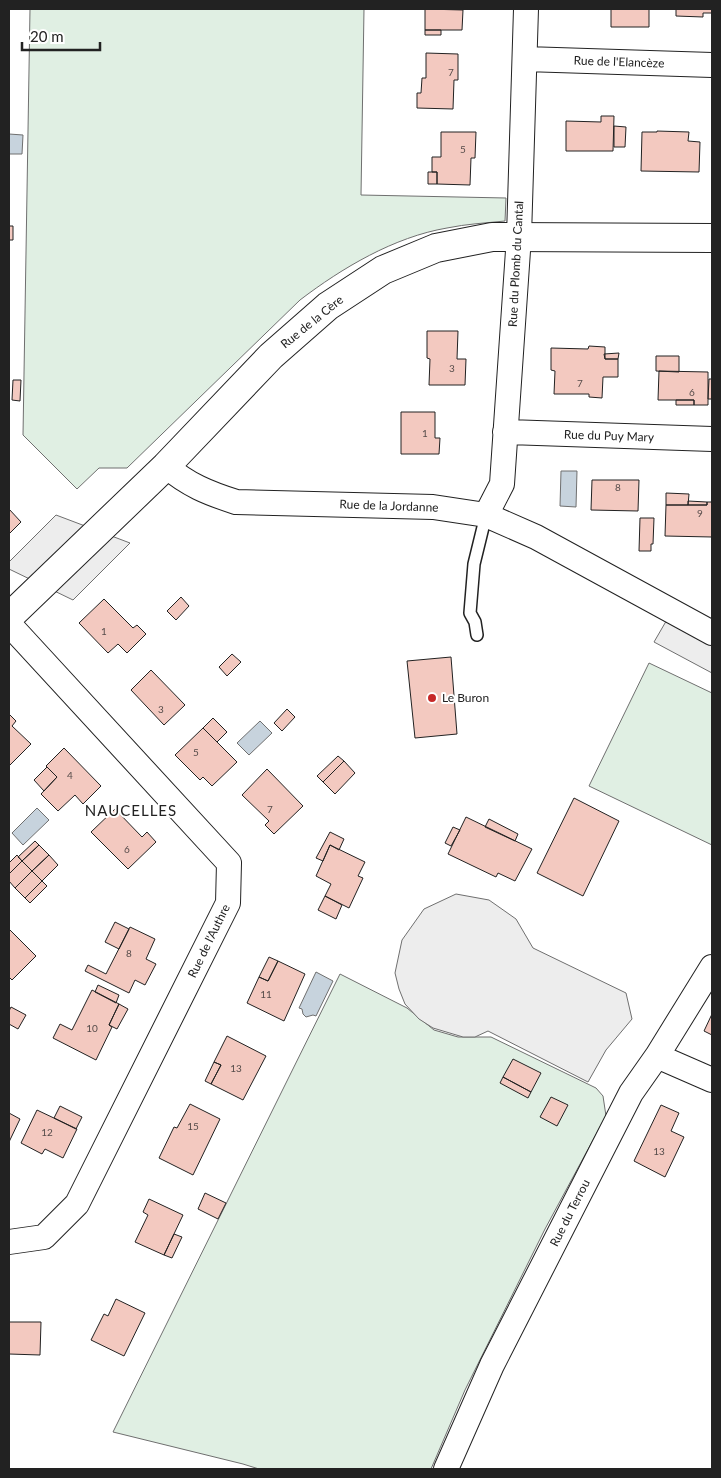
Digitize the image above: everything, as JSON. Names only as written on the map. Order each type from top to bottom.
[{"type":"street","name":"Rue du Plomb du Cantal","points":[[486,515],[502,484],[518,236],[526,9]]},
{"type":"street","name":"Rue de l'Elancèze","points":[[525,59],[712,65]]},
{"type":"street","name":"Rue de la Cère","points":[[9,617],[166,466],[271,356],[328,306],[383,270],[436,248],[492,237],[712,238]]},
{"type":"street","name":"Rue du Puy Mary","points":[[505,432],[712,439]]},
{"type":"street","name":"Rue de la Jordanne","points":[[166,466],[177,476],[208,493],[236,502],[432,507],[486,515],[536,537],[712,633]]},
{"type":"street","name":"Rue de l'Authre","points":[[9,624],[229,863],[228,903],[77,1204],[44,1237],[9,1242]]},
{"type":"street","name":"Rue du Terrou","points":[[446,1469],[492,1365],[631,1093],[657,1056],[712,967]]},
{"type":"street","points":[[657,1056],[712,1080]]},
{"type":"lane","points":[[478,635],[475,622],[470,613],[474,564],[486,515]]},
{"type":"green space","points":[[30,9],[364,9],[361,195],[506,198],[505,221],[427,232],[369,255],[333,277],[300,300],[127,468],[99,468],[77,489],[23,435]]},
{"type":"green space","points":[[649,663],[712,693],[712,845],[589,786]]},
{"type":"green space","points":[[340,974],[407,1008],[434,1030],[458,1037],[491,1037],[596,1088],[603,1096],[606,1116],[545,1229],[465,1390],[431,1469],[259,1469],[113,1432]]},
{"type":"shaded area","points":[[9,134],[23,135],[22,154],[9,154]]},
{"type":"shaded area","points":[[561,471],[577,471],[576,507],[560,506]]},
{"type":"shaded area","points":[[56,515],[130,543],[73,600],[9,569],[9,562]]},
{"type":"shaded area","points":[[672,611],[712,633],[712,673],[654,642]]},
{"type":"shaded area","points":[[260,721],[272,733],[249,755],[237,743]]},
{"type":"shaded area","points":[[37,808],[49,820],[23,845],[12,833]]},
{"type":"shaded area","points":[[456,894],[489,900],[516,919],[533,948],[626,993],[632,1019],[606,1050],[588,1082],[488,1031],[475,1037],[463,1037],[433,1028],[419,1019],[405,1004],[395,973],[402,940],[424,909]]},
{"type":"shaded area","points":[[316,972],[333,981],[316,1016],[306,1017],[302,1009],[299,1008]]},
{"type":"building","points":[[425,9],[463,10],[462,30],[425,30]]},
{"type":"building","points":[[611,9],[649,9],[649,27],[611,27]]},
{"type":"building","points":[[676,9],[712,9],[712,13],[703,13],[703,17],[676,16]]},
{"type":"building","points":[[425,30],[441,30],[441,35],[425,35]]},
{"type":"building","points":[[426,53],[458,54],[458,80],[454,80],[453,109],[417,108],[417,93],[421,93],[422,78],[426,78]]},
{"type":"building","points":[[601,116],[614,116],[613,151],[566,151],[566,121],[601,122]]},
{"type":"building","points":[[614,126],[626,127],[625,147],[614,147]]},
{"type":"building","points":[[441,132],[476,132],[475,158],[471,158],[470,185],[437,184],[437,172],[432,172],[432,157],[441,157]]},
{"type":"building","points":[[642,132],[689,132],[688,141],[700,142],[699,172],[641,171]]},
{"type":"building","points":[[428,172],[437,172],[437,184],[428,184]]},
{"type":"building","points":[[9,226],[13,226],[13,240],[9,240]]},
{"type":"building","points":[[427,331],[458,331],[457,359],[466,359],[465,385],[429,385],[430,359],[427,358]]},
{"type":"building","points":[[589,346],[605,347],[605,359],[618,359],[618,377],[603,377],[602,398],[589,397],[589,394],[554,394],[555,371],[551,370],[551,348],[588,349]]},
{"type":"building","points":[[619,353],[618,359],[605,359],[604,354]]},
{"type":"building","points":[[656,356],[679,356],[679,372],[656,371]]},
{"type":"building","points":[[659,371],[708,372],[708,405],[694,405],[694,400],[658,400]]},
{"type":"building","points":[[709,379],[712,379],[712,399],[708,399]]},
{"type":"building","points":[[13,380],[21,380],[20,401],[12,400]]},
{"type":"building","points":[[676,400],[694,400],[694,405],[676,405]]},
{"type":"building","points":[[401,412],[435,412],[435,438],[440,438],[439,454],[401,454]]},
{"type":"building","points":[[592,480],[639,480],[638,511],[591,510]]},
{"type":"building","points":[[666,493],[689,494],[688,505],[666,505]]},
{"type":"building","points":[[688,501],[707,502],[707,505],[688,505]]},
{"type":"building","points":[[707,502],[712,502],[712,537],[665,536],[666,505],[707,505]]},
{"type":"building","points":[[9,509],[21,522],[9,534]]},
{"type":"building","points":[[640,518],[654,518],[651,551],[639,551]]},
{"type":"building","points":[[181,597],[189,606],[176,620],[167,611]]},
{"type":"building","points":[[104,599],[133,628],[137,625],[146,634],[127,653],[118,644],[108,653],[79,623]]},
{"type":"building","points":[[232,654],[241,662],[227,676],[219,667]]},
{"type":"building","name":"Le Buron","points":[[451,657],[457,734],[415,738],[407,661]]},
{"type":"building","points":[[151,670],[185,705],[164,725],[131,690]]},
{"type":"building","points":[[287,709],[295,717],[282,731],[274,723]]},
{"type":"building","points":[[9,714],[16,721],[12,726],[31,744],[9,766]]},
{"type":"building","points":[[213,718],[227,732],[217,742],[203,728]]},
{"type":"building","points":[[203,728],[237,762],[212,786],[203,777],[200,780],[175,755]]},
{"type":"building","points":[[64,748],[101,786],[83,804],[75,795],[58,811],[41,794],[57,777],[46,766]]},
{"type":"building","points":[[338,756],[344,761],[323,782],[317,776]]},
{"type":"building","points":[[344,761],[355,773],[335,794],[323,782]]},
{"type":"building","points":[[47,767],[57,777],[44,791],[34,780]]},
{"type":"building","points":[[267,769],[303,806],[274,834],[265,825],[269,821],[242,795]]},
{"type":"building","points":[[574,798],[619,821],[583,896],[537,873]]},
{"type":"building","points":[[115,809],[142,837],[147,832],[156,842],[128,869],[91,832]]},
{"type":"building","points":[[466,817],[532,849],[515,881],[498,873],[496,877],[448,854]]},
{"type":"building","points":[[489,819],[518,834],[515,841],[485,827]]},
{"type":"building","points":[[453,827],[460,830],[451,846],[445,843]]},
{"type":"building","points":[[330,832],[344,839],[339,850],[330,845],[323,861],[316,858]]},
{"type":"building","points":[[35,841],[39,845],[22,861],[18,857]]},
{"type":"building","points":[[39,845],[49,855],[32,871],[22,861]]},
{"type":"building","points":[[330,845],[365,862],[358,876],[363,878],[349,908],[325,896],[331,884],[316,876]]},
{"type":"building","points":[[17,855],[22,861],[9,874],[9,863]]},
{"type":"building","points":[[49,855],[58,865],[42,881],[32,871]]},
{"type":"building","points":[[22,861],[32,871],[15,888],[9,881],[9,874]]},
{"type":"building","points":[[32,871],[42,881],[25,898],[15,888]]},
{"type":"building","points":[[42,881],[47,886],[30,903],[25,898]]},
{"type":"building","points":[[325,896],[342,905],[336,919],[318,910]]},
{"type":"building","points":[[115,922],[129,929],[119,949],[105,942]]},
{"type":"building","points":[[130,927],[155,939],[146,959],[156,964],[145,985],[135,980],[129,993],[85,971],[88,965],[106,974]]},
{"type":"building","points":[[9,929],[36,956],[12,980],[9,977]]},
{"type":"building","points":[[269,957],[278,961],[268,981],[259,977]]},
{"type":"building","points":[[278,961],[305,974],[284,1021],[247,1003],[259,977],[268,981]]},
{"type":"building","points":[[98,985],[119,995],[116,1003],[95,992]]},
{"type":"building","points":[[92,990],[119,1004],[109,1025],[112,1027],[96,1060],[53,1038],[60,1024],[72,1030]]},
{"type":"building","points":[[119,1004],[128,1009],[117,1029],[109,1025]]},
{"type":"building","points":[[11,1007],[26,1015],[18,1029],[9,1024],[9,1011]]},
{"type":"building","points":[[712,1014],[712,1035],[704,1031]]},
{"type":"building","points":[[227,1036],[266,1056],[243,1100],[211,1084],[221,1065],[214,1062]]},
{"type":"building","points":[[513,1059],[541,1073],[531,1092],[503,1077]]},
{"type":"building","points":[[214,1062],[221,1065],[211,1084],[205,1081]]},
{"type":"building","points":[[503,1077],[531,1092],[528,1098],[500,1083]]},
{"type":"building","points":[[551,1097],[568,1105],[557,1126],[540,1117]]},
{"type":"building","points":[[190,1104],[220,1119],[193,1175],[159,1158],[174,1127],[177,1128]]},
{"type":"building","points":[[661,1105],[679,1113],[671,1131],[684,1137],[665,1177],[634,1161]]},
{"type":"building","points":[[60,1106],[82,1117],[76,1129],[54,1118]]},
{"type":"building","points":[[37,1110],[77,1129],[63,1158],[45,1149],[42,1154],[21,1143]]},
{"type":"building","points":[[9,1113],[20,1119],[9,1142]]},
{"type":"building","points":[[205,1193],[226,1203],[218,1219],[198,1209]]},
{"type":"building","points":[[149,1199],[183,1215],[164,1255],[135,1242],[148,1215],[143,1212]]},
{"type":"building","points":[[174,1234],[182,1237],[172,1258],[164,1255]]},
{"type":"building","points":[[116,1299],[145,1313],[124,1356],[91,1340],[104,1314],[108,1316]]},
{"type":"building","points":[[9,1322],[41,1322],[40,1355],[9,1354]]},
{"type":"place","name":"Le Buron","points":[[432,698]]},
{"type":"district","name":"NAUCELLES","points":[[131,811]]}]
